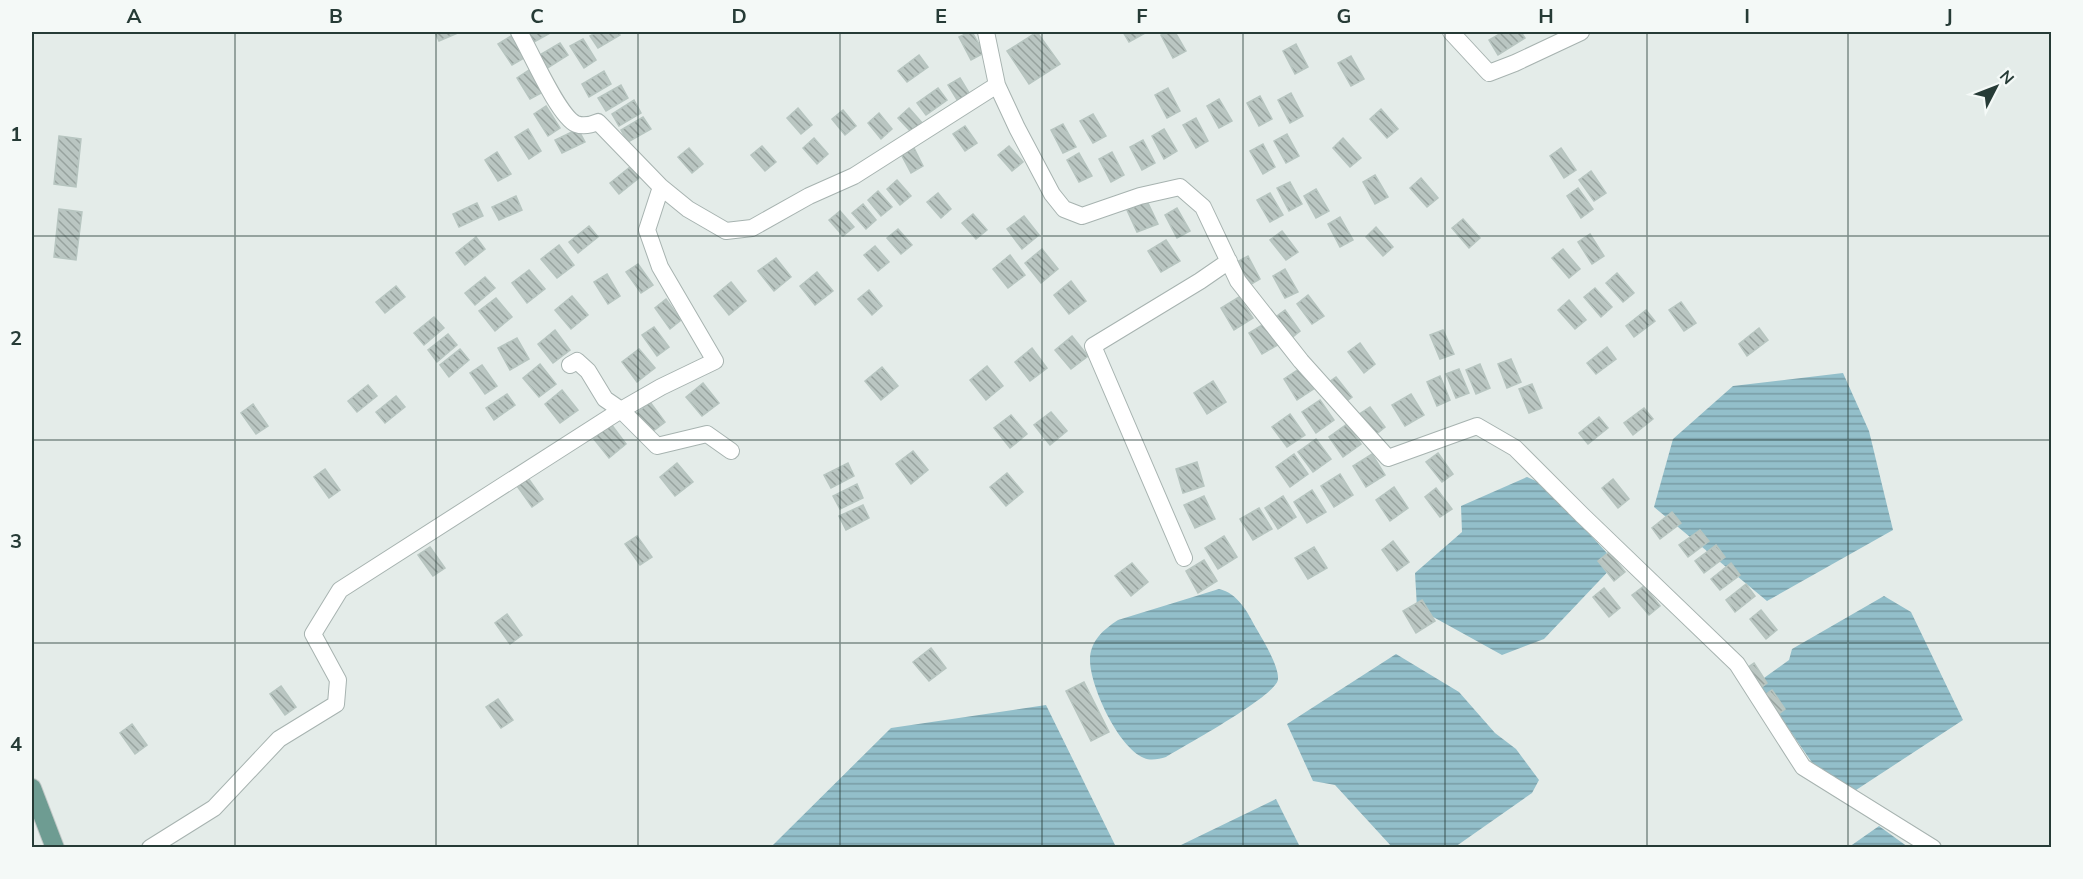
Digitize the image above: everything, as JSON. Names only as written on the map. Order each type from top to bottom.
[{"type":"main road","points":[[32,788],[55,848]]},
{"type":"street","points":[[519,32],[559,107],[574,123],[589,125],[598,122],[662,187],[688,208],[726,231],[752,228],[879,161],[916,135],[997,86]]},
{"type":"street","points":[[986,32],[997,86],[1052,194],[1064,209],[1082,216],[1140,196],[1180,187],[1203,207],[1238,280],[1301,361],[1388,458],[1477,426],[1515,448],[1581,515],[1737,664],[1803,767],[1933,848]]},
{"type":"street","points":[[1451,32],[1489,73],[1581,32]]},
{"type":"street","points":[[150,848],[214,808],[279,739],[336,704],[338,680],[313,634],[340,590],[621,410],[715,361],[660,267],[647,230],[662,187]]},
{"type":"street","points":[[1184,558],[1093,346],[1229,261]]},
{"type":"street","points":[[570,365],[577,361],[588,371],[605,399],[621,410],[657,447],[707,434],[731,451]]},
{"type":"water","points":[[1843,373],[1869,431],[1893,530],[1767,601],[1654,507],[1673,439],[1733,386]]},
{"type":"water","points":[[1527,477],[1545,485],[1616,563],[1544,639],[1502,655],[1417,608],[1415,573],[1462,532],[1461,506]]},
{"type":"water","points":[[1219,589],[1232,595],[1246,610],[1270,653],[1278,679],[1263,696],[1209,732],[1166,757],[1152,760],[1144,758],[1134,752],[1125,742],[1107,715],[1091,671],[1092,647],[1103,632],[1118,620]]},
{"type":"water","points":[[1884,596],[1911,612],[1963,720],[1853,792],[1813,764],[1757,683],[1789,660],[1792,649]]},
{"type":"water","points":[[1396,654],[1459,692],[1495,733],[1516,749],[1539,780],[1532,793],[1455,847],[1392,847],[1335,785],[1313,781],[1287,724]]},
{"type":"water","points":[[1046,705],[1116,847],[775,848],[773,845],[891,728]]},
{"type":"water","points":[[1276,799],[1300,847],[1182,847],[1181,845]]},
{"type":"water","points":[[1879,826],[1908,847],[1849,847]]},
{"type":"building","points":[[435,32],[460,32],[439,41]]},
{"type":"building","points":[[528,32],[552,32],[534,42]]},
{"type":"building","points":[[597,32],[618,32],[620,35],[598,48],[590,36]]},
{"type":"building","points":[[972,32],[984,53],[971,60],[959,37]]},
{"type":"building","points":[[1037,32],[1060,64],[1029,84],[1007,51]]},
{"type":"building","points":[[1123,32],[1147,32],[1129,42]]},
{"type":"building","points":[[1175,32],[1186,51],[1173,58],[1161,35]]},
{"type":"building","points":[[1503,32],[1521,32],[1525,38],[1498,55],[1489,40]]},
{"type":"building","points":[[511,36],[524,58],[512,65],[498,44]]},
{"type":"building","points":[[583,39],[596,60],[584,68],[570,46]]},
{"type":"building","points":[[560,43],[568,55],[546,69],[538,56]]},
{"type":"building","points":[[1296,44],[1308,67],[1295,74],[1283,51]]},
{"type":"building","points":[[919,55],[928,67],[907,82],[898,71]]},
{"type":"building","points":[[1351,56],[1364,79],[1351,86],[1338,63]]},
{"type":"building","points":[[529,70],[543,92],[530,99],[517,78]]},
{"type":"building","points":[[604,71],[611,84],[589,97],[582,84]]},
{"type":"building","points":[[960,78],[971,96],[959,103],[948,85]]},
{"type":"building","points":[[621,85],[628,98],[606,111],[598,98]]},
{"type":"building","points":[[938,88],[947,100],[926,115],[917,103]]},
{"type":"building","points":[[1168,88],[1180,111],[1167,118],[1155,95]]},
{"type":"building","points":[[1291,93],[1303,116],[1290,123],[1278,100]]},
{"type":"building","points":[[1260,96],[1272,119],[1259,126],[1247,103]]},
{"type":"building","points":[[1219,99],[1232,121],[1219,128],[1207,106]]},
{"type":"building","points":[[634,100],[641,113],[619,126],[612,114]]},
{"type":"building","points":[[546,106],[560,128],[548,136],[534,114]]},
{"type":"building","points":[[798,108],[812,125],[801,134],[787,118]]},
{"type":"building","points":[[909,108],[923,124],[912,133],[898,118]]},
{"type":"building","points":[[1381,109],[1398,129],[1387,138],[1370,119]]},
{"type":"building","points":[[843,110],[856,126],[845,135],[832,119]]},
{"type":"building","points":[[879,113],[892,129],[881,139],[868,123]]},
{"type":"building","points":[[1093,114],[1106,136],[1093,143],[1080,121]]},
{"type":"building","points":[[643,117],[651,129],[628,142],[621,130]]},
{"type":"building","points":[[1196,118],[1208,141],[1196,148],[1183,125]]},
{"type":"building","points":[[1063,124],[1076,147],[1063,153],[1051,130]]},
{"type":"building","points":[[965,126],[977,143],[965,151],[953,134]]},
{"type":"building","points":[[528,129],[541,151],[529,159],[515,137]]},
{"type":"building","points":[[578,129],[585,142],[562,153],[555,140]]},
{"type":"building","points":[[1164,129],[1177,151],[1164,159],[1152,136]]},
{"type":"building","points":[[1287,134],[1299,156],[1286,163],[1274,141]]},
{"type":"building","points":[[59,136],[81,139],[76,187],[54,184]]},
{"type":"building","points":[[814,138],[828,154],[817,164],[803,148]]},
{"type":"building","points":[[1343,138],[1361,158],[1350,167],[1333,148]]},
{"type":"building","points":[[1143,140],[1155,163],[1142,170],[1130,147]]},
{"type":"building","points":[[1263,144],[1275,167],[1263,174],[1250,151]]},
{"type":"building","points":[[762,146],[776,162],[765,171],[751,155]]},
{"type":"building","points":[[1009,146],[1023,162],[1012,171],[998,155]]},
{"type":"building","points":[[689,148],[703,164],[692,173],[678,157]]},
{"type":"building","points":[[914,148],[923,166],[911,173],[901,154]]},
{"type":"building","points":[[1561,148],[1576,170],[1564,178],[1550,156]]},
{"type":"building","points":[[497,152],[511,174],[498,181],[485,160]]},
{"type":"building","points":[[1112,152],[1124,175],[1111,182],[1099,159]]},
{"type":"building","points":[[1079,153],[1092,176],[1079,182],[1067,160]]},
{"type":"building","points":[[630,167],[639,178],[619,194],[610,183]]},
{"type":"building","points":[[1591,171],[1606,193],[1594,201],[1579,180]]},
{"type":"building","points":[[1375,175],[1388,197],[1375,204],[1363,182]]},
{"type":"building","points":[[1421,178],[1438,198],[1427,207],[1410,188]]},
{"type":"building","points":[[897,180],[911,196],[900,205],[887,189]]},
{"type":"building","points":[[1290,182],[1302,204],[1289,211],[1277,188]]},
{"type":"building","points":[[1578,188],[1593,209],[1581,218],[1567,196]]},
{"type":"building","points":[[1316,189],[1329,211],[1316,218],[1304,196]]},
{"type":"building","points":[[878,191],[892,207],[881,216],[868,200]]},
{"type":"building","points":[[938,193],[951,209],[941,218],[927,202]]},
{"type":"building","points":[[1270,193],[1283,215],[1270,222],[1257,200]]},
{"type":"building","points":[[516,196],[522,210],[499,220],[492,207]]},
{"type":"building","points":[[1147,201],[1158,224],[1137,232],[1127,210]]},
{"type":"building","points":[[477,203],[483,216],[459,227],[453,214]]},
{"type":"building","points":[[863,204],[876,220],[866,229],[852,213]]},
{"type":"building","points":[[1177,208],[1190,231],[1177,238],[1165,215]]},
{"type":"building","points":[[59,209],[82,212],[76,260],[54,257]]},
{"type":"building","points":[[840,211],[854,227],[843,236],[829,220]]},
{"type":"building","points":[[973,214],[987,230],[976,239],[962,223]]},
{"type":"building","points":[[1024,216],[1039,235],[1022,249],[1007,229]]},
{"type":"building","points":[[1340,217],[1353,240],[1340,247],[1328,224]]},
{"type":"building","points":[[1463,219],[1480,238],[1469,248],[1452,228]]},
{"type":"building","points":[[589,226],[598,237],[578,253],[569,242]]},
{"type":"building","points":[[1376,227],[1393,247],[1383,256],[1366,237]]},
{"type":"building","points":[[898,229],[912,245],[901,254],[887,238]]},
{"type":"building","points":[[1282,231],[1298,252],[1286,260],[1270,240]]},
{"type":"building","points":[[1590,234],[1604,256],[1592,264],[1578,242]]},
{"type":"building","points":[[476,237],[485,249],[465,265],[456,253]]},
{"type":"building","points":[[1166,240],[1180,261],[1161,272],[1148,251]]},
{"type":"building","points":[[559,245],[574,265],[557,278],[541,259]]},
{"type":"building","points":[[875,246],[889,262],[878,271],[864,255]]},
{"type":"building","points":[[1042,249],[1058,269],[1041,283],[1025,263]]},
{"type":"building","points":[[1563,249],[1580,269],[1569,278],[1552,258]]},
{"type":"building","points":[[1010,255],[1025,275],[1008,288],[993,269]]},
{"type":"building","points":[[1248,256],[1260,279],[1248,286],[1235,263]]},
{"type":"building","points":[[776,258],[791,277],[774,291],[758,271]]},
{"type":"building","points":[[638,264],[653,285],[641,293],[626,272]]},
{"type":"building","points":[[1285,269],[1298,292],[1285,298],[1273,276]]},
{"type":"building","points":[[529,270],[545,289],[527,303],[512,283]]},
{"type":"building","points":[[817,272],[833,291],[815,305],[800,286]]},
{"type":"building","points":[[1617,273],[1634,293],[1623,302],[1606,283]]},
{"type":"building","points":[[607,274],[620,296],[608,304],[594,282]]},
{"type":"building","points":[[485,277],[495,288],[475,305],[465,293]]},
{"type":"building","points":[[1071,281],[1086,301],[1069,314],[1054,295]]},
{"type":"building","points":[[731,282],[746,301],[729,315],[714,296]]},
{"type":"building","points":[[396,286],[405,297],[385,313],[376,302]]},
{"type":"building","points":[[1595,288],[1612,307],[1601,317],[1584,297]]},
{"type":"building","points":[[869,290],[882,306],[872,315],[858,299]]},
{"type":"building","points":[[1308,295],[1324,316],[1312,324],[1297,304]]},
{"type":"building","points":[[572,296],[588,315],[571,329],[555,310]]},
{"type":"building","points":[[1239,297],[1253,318],[1234,330],[1221,308]]},
{"type":"building","points":[[496,298],[512,317],[495,331],[479,311]]},
{"type":"building","points":[[666,299],[681,320],[670,329],[655,308]]},
{"type":"building","points":[[1569,300],[1586,320],[1575,329],[1558,310]]},
{"type":"building","points":[[1681,302],[1696,323],[1684,331],[1669,310]]},
{"type":"building","points":[[1285,310],[1300,331],[1289,340],[1273,319]]},
{"type":"building","points":[[1646,310],[1655,321],[1634,337],[1626,326]]},
{"type":"building","points":[[434,317],[444,328],[424,345],[414,333]]},
{"type":"building","points":[[1267,322],[1281,343],[1262,354],[1249,333]]},
{"type":"building","points":[[654,327],[669,347],[657,356],[642,335]]},
{"type":"building","points":[[1759,328],[1768,340],[1747,356],[1739,344]]},
{"type":"building","points":[[555,330],[570,350],[553,363],[538,344]]},
{"type":"building","points":[[1443,330],[1454,354],[1440,359],[1430,335]]},
{"type":"building","points":[[448,334],[457,345],[437,362],[428,350]]},
{"type":"building","points":[[1072,336],[1088,356],[1071,369],[1055,350]]},
{"type":"building","points":[[517,338],[529,359],[510,370],[498,348]]},
{"type":"building","points":[[1360,343],[1375,364],[1364,373],[1348,352]]},
{"type":"building","points":[[1607,347],[1616,359],[1596,374],[1587,363]]},
{"type":"building","points":[[1032,348],[1047,368],[1030,381],[1015,362]]},
{"type":"building","points":[[460,349],[469,360],[449,377],[440,365]]},
{"type":"building","points":[[639,349],[655,368],[637,382],[622,362]]},
{"type":"building","points":[[1511,359],[1521,382],[1507,388],[1498,364]]},
{"type":"building","points":[[540,364],[556,384],[539,397],[523,378]]},
{"type":"building","points":[[1480,364],[1490,388],[1476,394],[1466,370]]},
{"type":"building","points":[[482,365],[497,386],[485,394],[470,373]]},
{"type":"building","points":[[987,366],[1003,386],[986,400],[970,380]]},
{"type":"building","points":[[882,367],[898,386],[881,400],[865,381]]},
{"type":"building","points":[[1302,367],[1315,388],[1297,400],[1284,379]]},
{"type":"building","points":[[1459,369],[1469,393],[1456,398],[1446,374]]},
{"type":"building","points":[[1440,376],[1450,400],[1437,406],[1427,382]]},
{"type":"building","points":[[1336,377],[1352,397],[1340,406],[1325,385]]},
{"type":"building","points":[[1213,381],[1226,402],[1207,414],[1194,393]]},
{"type":"building","points":[[703,383],[719,403],[702,416],[686,397]]},
{"type":"building","points":[[1532,384],[1542,408],[1529,413],[1519,389]]},
{"type":"building","points":[[368,385],[377,396],[357,412],[348,401]]},
{"type":"building","points":[[562,390],[578,410],[560,423],[545,404]]},
{"type":"building","points":[[507,394],[515,405],[494,420],[486,408]]},
{"type":"building","points":[[1411,394],[1424,415],[1405,426],[1392,405]]},
{"type":"building","points":[[396,396],[405,407],[385,423],[376,412]]},
{"type":"building","points":[[1320,400],[1334,420],[1316,433],[1302,412]]},
{"type":"building","points":[[650,402],[665,422],[648,435],[633,416]]},
{"type":"building","points":[[253,404],[268,426],[256,434],[241,413]]},
{"type":"building","points":[[1370,407],[1385,427],[1374,436],[1358,415]]},
{"type":"building","points":[[1644,408],[1653,419],[1633,435],[1624,423]]},
{"type":"building","points":[[1051,412],[1067,431],[1050,445],[1034,425]]},
{"type":"building","points":[[1290,414],[1305,435],[1287,447],[1272,427]]},
{"type":"building","points":[[1011,415],[1027,434],[1010,448],[994,428]]},
{"type":"building","points":[[1599,417],[1608,428],[1588,444],[1579,433]]},
{"type":"building","points":[[611,424],[626,444],[609,458],[593,438]]},
{"type":"building","points":[[1347,424],[1361,444],[1343,457],[1329,437]]},
{"type":"building","points":[[1316,439],[1331,459],[1313,472],[1298,452]]},
{"type":"building","points":[[913,451],[928,470],[911,484],[896,464]]},
{"type":"building","points":[[1438,453],[1453,474],[1442,482],[1426,462]]},
{"type":"building","points":[[1294,454],[1308,474],[1290,487],[1276,467]]},
{"type":"building","points":[[1372,454],[1385,475],[1366,487],[1353,466]]},
{"type":"building","points":[[1197,462],[1204,486],[1183,493],[1176,469]]},
{"type":"building","points":[[677,463],[693,482],[675,496],[660,477]]},
{"type":"building","points":[[848,463],[854,476],[831,488],[824,475]]},
{"type":"building","points":[[325,469],[340,490],[329,498],[314,477]]},
{"type":"building","points":[[1007,473],[1023,492],[1006,506],[990,487]]},
{"type":"building","points":[[1340,474],[1353,495],[1334,507],[1321,486]]},
{"type":"building","points":[[528,478],[543,499],[532,507],[517,486]]},
{"type":"building","points":[[1613,479],[1629,499],[1618,508],[1602,488]]},
{"type":"building","points":[[857,484],[863,498],[840,509],[833,496]]},
{"type":"building","points":[[1394,487],[1408,508],[1390,521],[1376,500]]},
{"type":"building","points":[[1436,488],[1452,509],[1440,517],[1425,497]]},
{"type":"building","points":[[1312,490],[1326,512],[1307,523],[1294,502]]},
{"type":"building","points":[[1204,496],[1215,519],[1195,528],[1184,505]]},
{"type":"building","points":[[1283,496],[1296,517],[1278,529],[1265,508]]},
{"type":"building","points":[[863,505],[869,518],[846,530],[839,516]]},
{"type":"building","points":[[1259,508],[1272,529],[1253,540],[1240,519]]},
{"type":"building","points":[[1672,512],[1681,523],[1660,539],[1652,528]]},
{"type":"building","points":[[1700,530],[1709,541],[1688,557],[1679,545]]},
{"type":"building","points":[[637,536],[652,557],[640,565],[625,544]]},
{"type":"building","points":[[1224,536],[1237,557],[1218,569],[1205,548]]},
{"type":"building","points":[[1393,541],[1409,562],[1397,571],[1382,550]]},
{"type":"building","points":[[1716,545],[1725,557],[1704,573],[1695,561]]},
{"type":"building","points":[[430,547],[445,568],[433,576],[418,555]]},
{"type":"building","points":[[1314,547],[1327,568],[1308,579],[1295,558]]},
{"type":"building","points":[[1609,552],[1625,572],[1614,581],[1598,561]]},
{"type":"building","points":[[1204,560],[1217,581],[1198,593],[1186,571]]},
{"type":"building","points":[[1132,563],[1148,582],[1131,596],[1115,576]]},
{"type":"building","points":[[1731,563],[1740,575],[1720,590],[1711,579]]},
{"type":"building","points":[[1746,584],[1755,596],[1735,612],[1726,600]]},
{"type":"building","points":[[1644,586],[1660,606],[1649,615],[1632,595]]},
{"type":"building","points":[[1604,588],[1620,608],[1609,617],[1593,597]]},
{"type":"building","points":[[1422,600],[1435,621],[1416,633],[1403,611]]},
{"type":"building","points":[[1761,610],[1777,630],[1766,639],[1750,619]]},
{"type":"building","points":[[507,614],[522,635],[510,644],[495,623]]},
{"type":"building","points":[[931,648],[946,668],[929,681],[913,662]]},
{"type":"building","points":[[1754,663],[1767,683],[1758,690],[1744,670]]},
{"type":"building","points":[[1084,682],[1109,732],[1091,741],[1066,691]]},
{"type":"building","points":[[281,686],[296,707],[285,715],[270,694]]},
{"type":"building","points":[[1772,690],[1785,709],[1776,716],[1762,697]]},
{"type":"building","points":[[498,699],[513,720],[501,728],[486,707]]},
{"type":"building","points":[[132,724],[147,745],[135,754],[120,733]]}]
